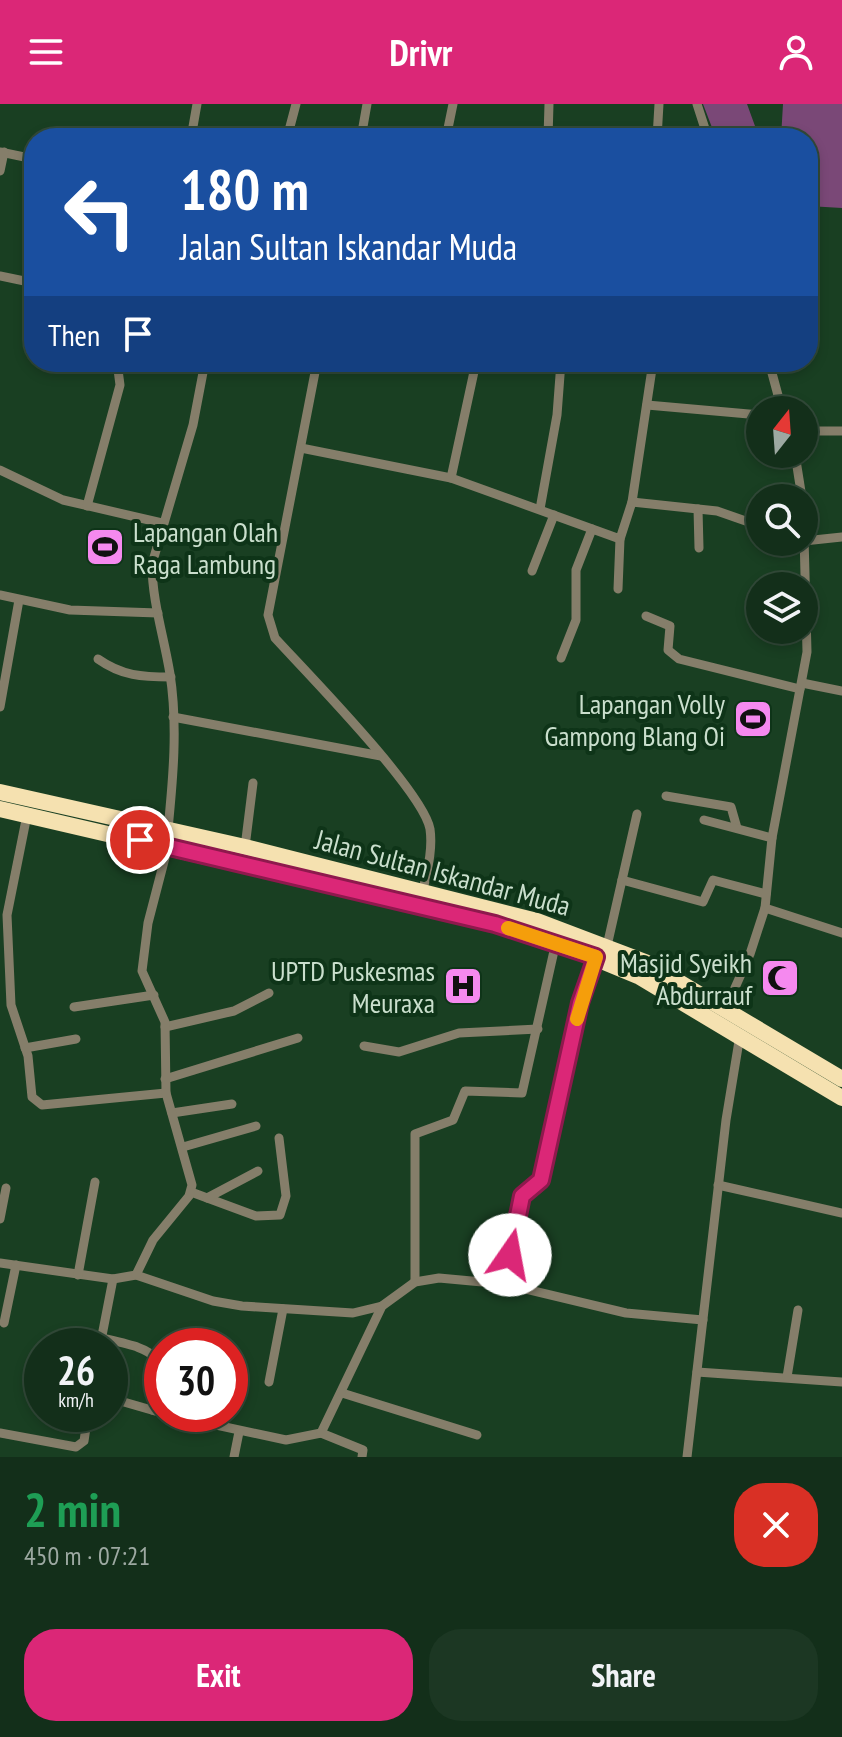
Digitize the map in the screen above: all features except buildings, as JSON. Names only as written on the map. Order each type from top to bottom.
[{"type":"highway","name":"Jalan Sultan Iskandar Muda","points":[[0,792],[556,942],[602,951],[638,976],[842,1098]]},
{"type":"highway","name":"Jalan Sultan Iskandar Muda","points":[[0,809],[168,838],[245,847],[497,908],[602,951],[726,1008],[842,1079]]},
{"type":"street","points":[[193,128],[197,104]]},
{"type":"street","points":[[290,128],[296,104]]},
{"type":"street","points":[[363,128],[367,104]]},
{"type":"street","points":[[448,128],[453,104]]},
{"type":"street","points":[[548,128],[549,104]]},
{"type":"street","points":[[658,128],[659,104]]},
{"type":"street","points":[[697,104],[705,128]]},
{"type":"street","points":[[0,171],[2,152],[24,157]]},
{"type":"street","points":[[0,276],[24,281]]},
{"type":"street","points":[[87,506],[120,385],[118,372]]},
{"type":"street","points":[[136,1275],[153,1240],[191,1192],[183,1147],[166,1093],[165,1027],[142,971],[143,950],[168,838],[174,766],[171,677],[152,564],[193,425],[203,372]]},
{"type":"street","points":[[315,372],[268,615],[275,638],[381,756],[426,818],[431,847],[423,890]]},
{"type":"street","points":[[451,478],[474,372]]},
{"type":"street","points":[[540,509],[557,415],[560,372]]},
{"type":"street","points":[[618,589],[620,539],[632,502],[652,372]]},
{"type":"street","points":[[772,372],[778,396]]},
{"type":"street","points":[[647,405],[746,414]]},
{"type":"street","points":[[818,431],[842,431]]},
{"type":"street","points":[[301,448],[451,478],[620,539]]},
{"type":"street","points":[[0,470],[63,500],[162,523]]},
{"type":"street","points":[[632,502],[698,509],[746,522]]},
{"type":"street","points":[[698,509],[699,548]]},
{"type":"street","points":[[532,571],[554,515]]},
{"type":"street","points":[[561,658],[576,620],[576,570],[592,529]]},
{"type":"street","points":[[818,538],[842,537]]},
{"type":"street","points":[[726,1008],[750,954],[765,908],[772,838],[801,686],[808,621],[805,556]]},
{"type":"street","points":[[0,595],[86,612],[158,613]]},
{"type":"street","points":[[0,707],[19,600]]},
{"type":"street","points":[[646,616],[670,626],[668,650],[679,659],[801,686],[842,691]]},
{"type":"street","points":[[98,659],[114,671],[132,676],[171,677]]},
{"type":"street","points":[[173,717],[381,756]]},
{"type":"street","points":[[245,847],[253,783]]},
{"type":"street","points":[[666,796],[731,807],[737,828]]},
{"type":"street","points":[[504,1284],[522,1196],[541,1180],[580,1003],[602,951],[637,814]]},
{"type":"street","points":[[27,815],[7,915],[11,1005],[25,1048],[32,1097],[36,1104],[166,1093]]},
{"type":"street","points":[[704,820],[772,838]]},
{"type":"street","points":[[622,880],[703,902],[713,880],[766,894]]},
{"type":"street","points":[[765,908],[842,933]]},
{"type":"street","points":[[415,1282],[416,1132],[453,1120],[465,1091],[522,1093],[556,942]]},
{"type":"street","points":[[165,1027],[234,1011],[269,993]]},
{"type":"street","points":[[74,1007],[154,995]]},
{"type":"street","points":[[364,1046],[399,1052],[459,1033],[538,1029]]},
{"type":"street","points":[[687,1457],[718,1185],[740,1035]]},
{"type":"street","points":[[165,1079],[298,1038]]},
{"type":"street","points":[[25,1048],[76,1039]]},
{"type":"street","points":[[172,1113],[232,1104]]},
{"type":"street","points":[[183,1147],[256,1126]]},
{"type":"street","points":[[191,1192],[256,1216],[280,1215],[286,1196],[279,1138]]},
{"type":"street","points":[[207,1198],[258,1171]]},
{"type":"street","points":[[78,1275],[95,1182]]},
{"type":"street","points":[[718,1185],[842,1213]]},
{"type":"street","points":[[0,1219],[6,1188]]},
{"type":"street","points":[[0,1263],[113,1279],[136,1275],[213,1301],[283,1309],[353,1313],[382,1306],[415,1282],[439,1278],[504,1284],[626,1313],[703,1320]]},
{"type":"street","points":[[4,1323],[16,1265]]},
{"type":"street","points":[[104,1328],[113,1279]]},
{"type":"street","points":[[321,1433],[382,1306]]},
{"type":"street","points":[[269,1382],[283,1309]]},
{"type":"street","points":[[787,1377],[798,1310]]},
{"type":"street","points":[[697,1372],[842,1382]]},
{"type":"street","points":[[342,1393],[477,1435]]},
{"type":"street","points":[[0,1433],[76,1447],[84,1441],[85,1432]]},
{"type":"street","points":[[234,1457],[239,1432],[297,1441],[321,1433],[363,1450],[362,1457]]},
{"type":"shaded area","points":[[703,104],[747,104],[755,126],[749,128],[712,128]]},
{"type":"shaded area","points":[[783,104],[842,104],[842,208],[818,207],[818,128],[782,128]]},
{"type":"slow traffic","points":[[508,928],[596,957],[577,1019]]},
{"type":"place","name":"Lapangan Olah Raga Lambung","points":[[105,547]]},
{"type":"place","name":"Lapangan Volly Gampong Blang Oi","points":[[753,719]]},
{"type":"place","name":"Masjid Syeikh Abdurrauf","points":[[780,978]]},
{"type":"place","name":"UPTD Puskesmas Meuraxa","points":[[463,986]]},
{"type":"route","points":[[140,840],[495,924],[596,957],[580,1003],[541,1180],[522,1196],[510,1255]]}]
